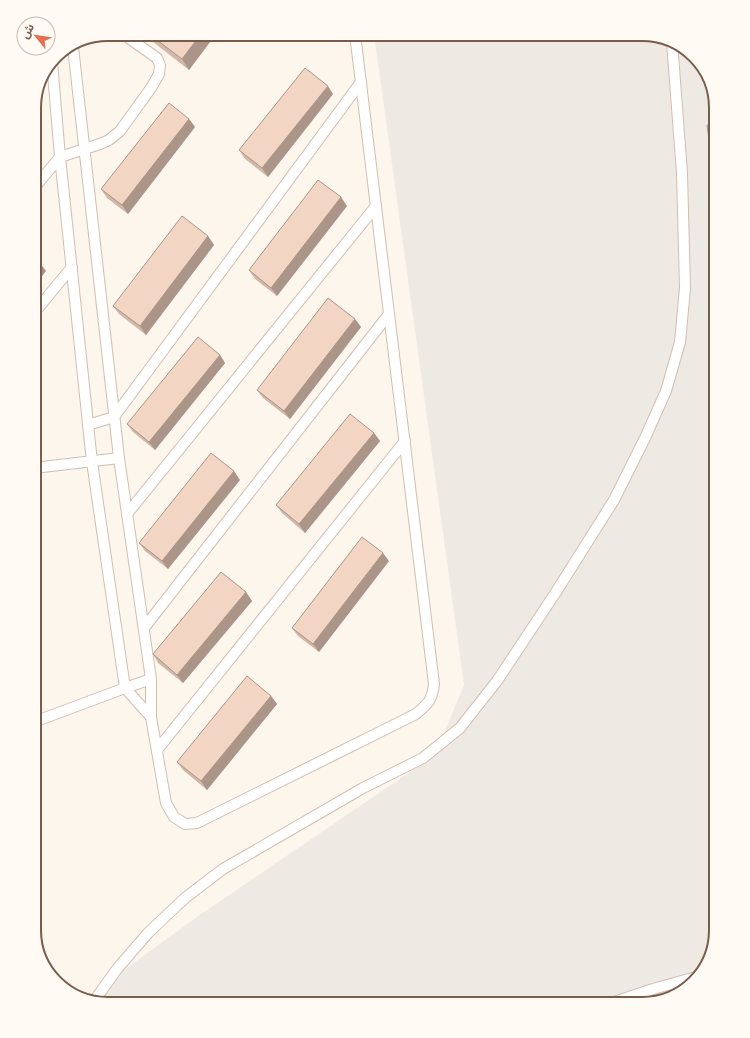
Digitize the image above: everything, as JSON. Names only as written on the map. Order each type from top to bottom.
[{"type":"lane","points":[[41,180],[60,157],[105,142],[120,131],[151,88],[159,74],[160,65],[157,58],[132,41]]},
{"type":"lane","points":[[73,50],[119,458],[151,679],[151,718],[166,803],[174,817],[185,824],[197,823],[416,714],[433,696],[434,684],[356,41]]},
{"type":"lane","points":[[97,996],[117,969],[148,933],[185,898],[230,865],[363,788],[423,758],[460,728],[497,681],[556,592],[614,500],[645,438],[666,391],[680,342],[685,288],[682,173],[672,48]]},
{"type":"lane","points":[[53,71],[60,157],[92,462],[125,688],[151,718]]},
{"type":"lane","points":[[88,425],[114,417],[361,82]]},
{"type":"lane","points":[[127,514],[376,206]]},
{"type":"lane","points":[[41,305],[72,267]]},
{"type":"lane","points":[[144,628],[389,314]]},
{"type":"lane","points":[[157,750],[405,441]]},
{"type":"lane","points":[[41,467],[119,458]]},
{"type":"lane","points":[[41,719],[151,679]]},
{"type":"lane","points":[[629,997],[686,980]]},
{"type":"shaded area","points":[[375,41],[655,42],[679,52],[692,64],[704,82],[707,91],[709,108],[709,930],[707,947],[700,964],[683,983],[676,988],[659,995],[642,997],[103,997],[92,995],[94,992],[201,914],[435,755],[464,685]]},
{"type":"building","points":[[158,41],[196,41],[182,59]]},
{"type":"building","points":[[305,68],[328,86],[262,168],[239,150]]},
{"type":"building","points":[[169,103],[189,119],[122,205],[101,189]]},
{"type":"building","points":[[707,125],[709,125],[709,140]]},
{"type":"building","points":[[318,180],[341,197],[271,288],[249,270]]},
{"type":"building","points":[[182,216],[208,236],[140,326],[113,306]]},
{"type":"building","points":[[328,298],[355,319],[284,411],[257,390]]},
{"type":"building","points":[[198,337],[220,355],[149,442],[127,424]]},
{"type":"building","points":[[350,414],[374,433],[299,524],[276,505]]},
{"type":"building","points":[[211,453],[234,471],[162,561],[139,543]]},
{"type":"building","points":[[362,537],[383,553],[313,644],[292,628]]},
{"type":"building","points":[[221,572],[246,592],[177,675],[153,654]]},
{"type":"building","points":[[247,676],[271,696],[201,781],[177,762]]}]
